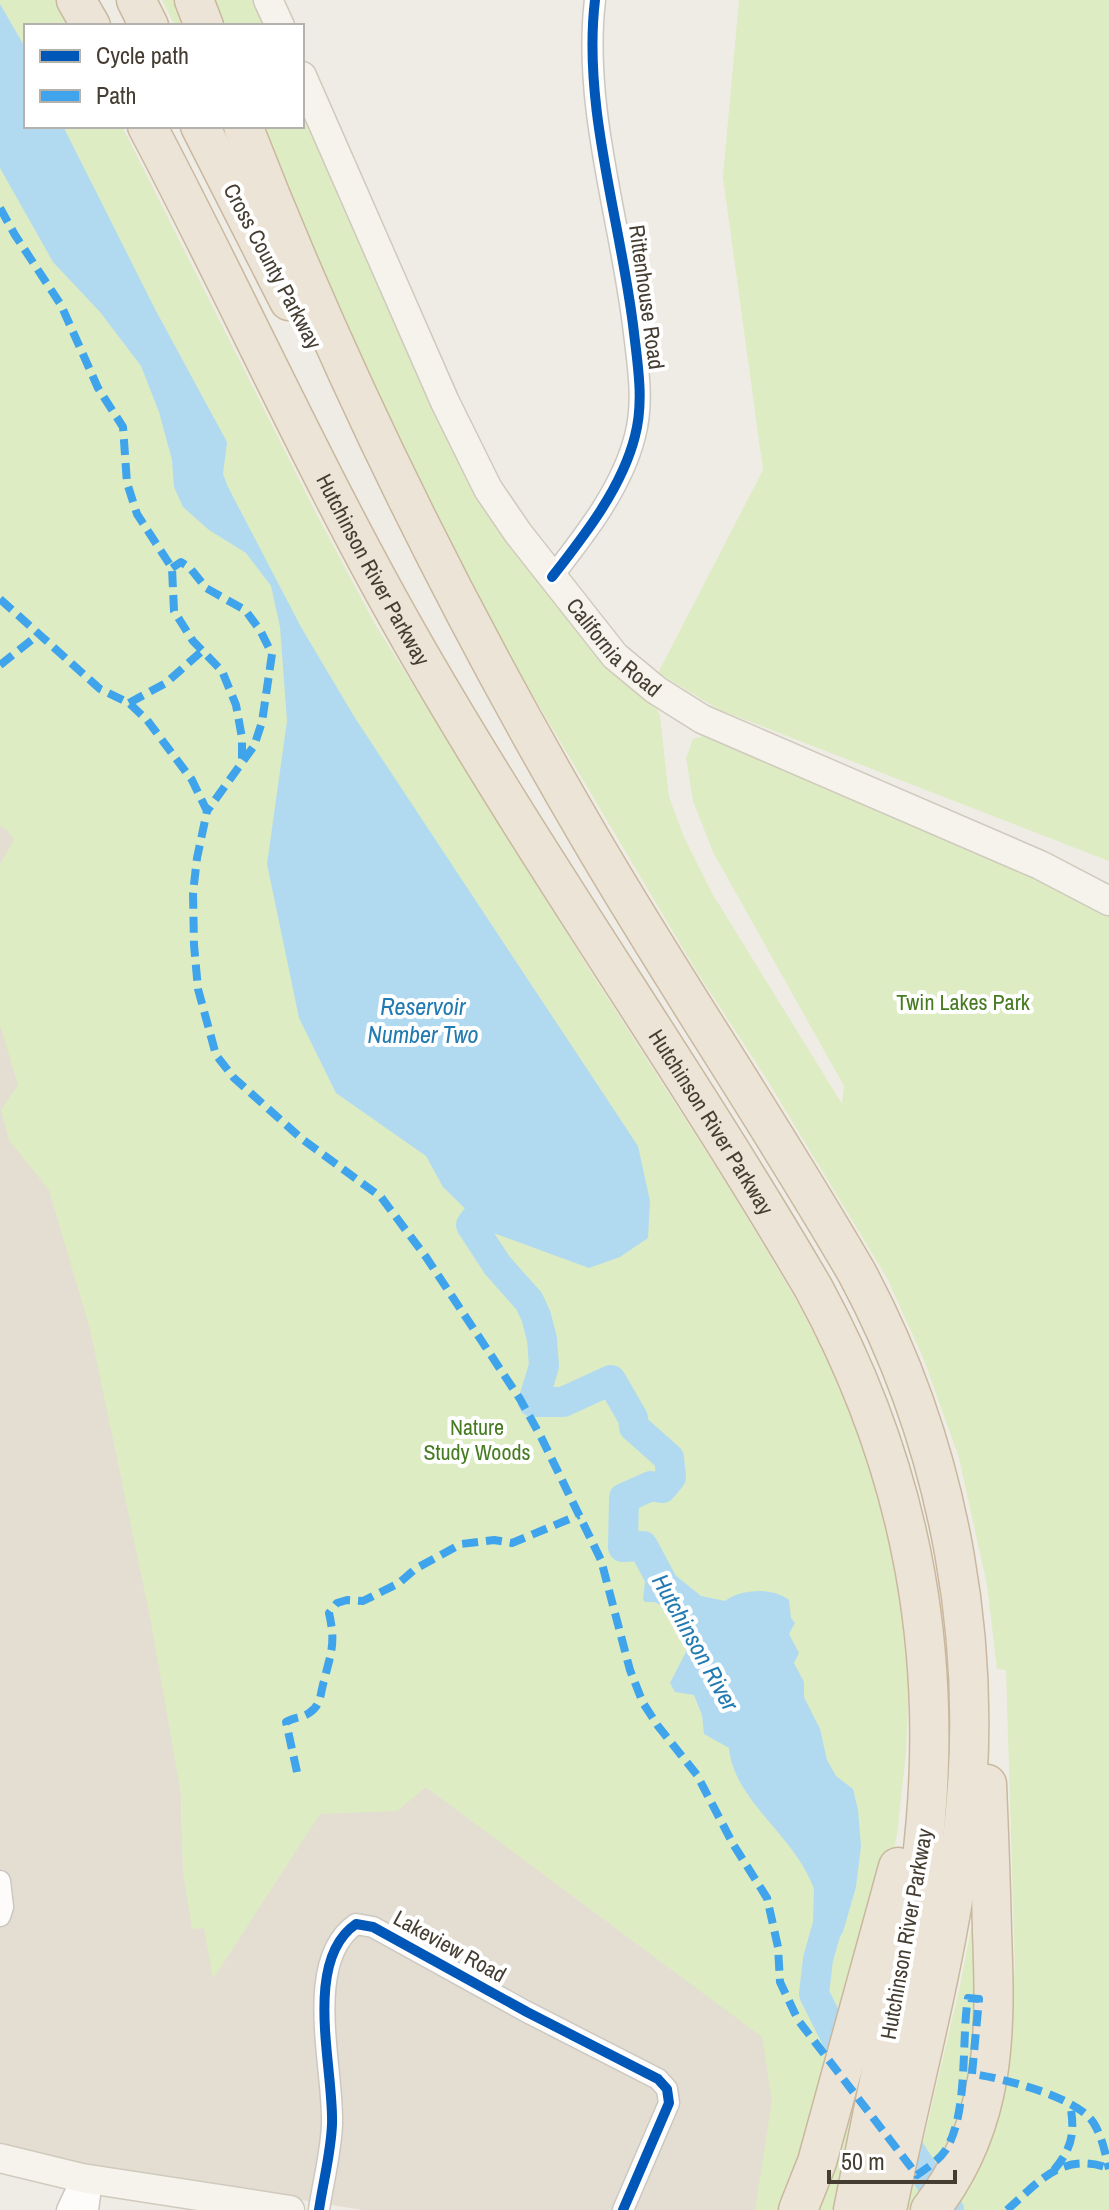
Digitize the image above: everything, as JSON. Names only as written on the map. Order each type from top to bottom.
[{"type":"highway","points":[[76,0],[90,24]]},
{"type":"highway","points":[[95,0],[104,24]]},
{"type":"highway","points":[[136,0],[148,24]]},
{"type":"highway","points":[[194,0],[203,24]]},
{"type":"highway","name":"Hutchinson River Parkway","points":[[148,128],[419,654],[509,803],[798,1262],[842,1343],[887,1456],[911,1544],[926,1634],[931,1750],[921,1871],[853,2210]]},
{"type":"highway","name":"Cross County Parkway","points":[[201,128],[302,328],[379,442]]},
{"type":"highway","name":"Hutchinson River Parkway","points":[[244,128],[303,276],[444,574],[567,799],[843,1249],[881,1320],[918,1410],[954,1543],[965,1636],[969,1748],[961,1852],[951,1913],[887,2210]]},
{"type":"highway","points":[[937,2201],[958,2168],[979,2116],[988,2084],[994,2031],[986,1741],[965,1636]]},
{"type":"highway","points":[[798,2210],[811,2181],[931,1750]]},
{"type":"main road","points":[[268,0],[279,24]]},
{"type":"main road","name":"California Road","points":[[304,81],[472,459],[503,513],[615,656],[684,709],[1040,865],[1109,901]]},
{"type":"main road","points":[[0,2158],[87,2179],[290,2210]]},
{"type":"street","name":"Rittenhouse Road","points":[[552,577],[605,503],[628,457],[635,435],[639,399],[629,289],[596,94],[593,43],[595,0]]},
{"type":"street","points":[[0,1881],[3,1907],[0,1916]]},
{"type":"street","name":"Lakeview Road","points":[[319,2210],[332,2124],[325,1993],[336,1944],[356,1924],[373,1927],[527,2012],[658,2079],[667,2089],[669,2103],[623,2210]]},
{"type":"street","points":[[67,2210],[87,2179]]},
{"type":"street","points":[[87,2179],[88,2210]]},
{"type":"shaded area","points":[[0,807],[22,828],[0,864]]},
{"type":"shaded area","points":[[0,1001],[86,1278],[180,1761],[183,1873],[283,1849],[357,1763],[426,1787],[824,2082],[779,2210],[362,2210],[0,2150]]},
{"type":"green space","name":"Nature Study Woods","points":[[0,0],[57,0],[71,24],[24,24],[24,128],[123,128],[375,624],[587,966],[730,1189],[799,1305],[837,1378],[876,1483],[898,1578],[909,1682],[906,1753],[897,1835],[884,1896],[788,2210],[755,2210],[772,2100],[762,2037],[426,1787],[397,1811],[320,1814],[213,1979],[204,1928],[192,1929],[183,1873],[181,1795],[151,1622],[90,1329],[49,1190],[9,1140],[1,1110],[18,1085],[0,1025],[0,864],[14,840],[0,826]]},
{"type":"green space","points":[[162,0],[180,0],[189,24],[174,24]]},
{"type":"green space","points":[[211,0],[259,0],[270,24],[220,24]]},
{"type":"green space","points":[[739,0],[1109,0],[1109,861],[720,710],[658,673],[763,470],[723,177]]},
{"type":"green space","name":"Twin Lakes Park","points":[[304,99],[466,467],[654,702],[660,716],[669,797],[684,837],[712,893],[842,1104],[844,1086],[713,852],[693,801],[686,758],[693,739],[711,734],[1052,880],[1109,915],[1109,2210],[942,2210],[1006,2055],[1015,1968],[1006,1670],[997,1669],[987,1585],[959,1458],[924,1360],[887,1278],[766,1078],[697,972],[513,662],[377,397],[261,128],[304,128]]},
{"type":"green space","points":[[978,1893],[980,2086],[922,2210],[907,2210],[960,1986]]},
{"type":"green space","points":[[844,2119],[852,2122],[834,2210],[812,2210]]},
{"type":"water","name":"Reservoir Number Two","points":[[0,4],[24,46],[24,128],[64,128],[156,311],[227,442],[223,474],[228,487],[301,627],[355,718],[638,1146],[650,1201],[648,1238],[620,1257],[589,1268],[488,1231],[443,1187],[426,1156],[336,1093],[299,1018],[267,864],[287,721],[280,627],[271,586],[246,553],[209,530],[183,507],[174,487],[172,460],[159,412],[141,366],[100,312],[53,262],[0,168]]},
{"type":"water","points":[[648,1556],[701,1596],[725,1601],[739,1594],[766,1591],[789,1600],[791,1618],[795,1623],[789,1634],[799,1653],[794,1663],[804,1682],[804,1697],[820,1729],[827,1760],[836,1776],[853,1789],[858,1810],[861,1846],[856,1887],[843,1932],[835,1944],[807,1873],[747,1794],[732,1764],[729,1748],[704,1734],[702,1715],[694,1695],[675,1692],[670,1683],[689,1646],[676,1624],[676,1610],[643,1599]]},
{"type":"waterway","name":"Hutchinson River","points":[[477,1217],[471,1225],[497,1265],[529,1301],[536,1316],[544,1366],[533,1402],[563,1402],[611,1380],[633,1418],[634,1427],[669,1458],[671,1477],[662,1488],[651,1486],[624,1498],[623,1547],[643,1546],[667,1591]]},
{"type":"waterway","name":"Hutchinson River","points":[[829,1889],[828,1924],[818,1959],[814,1994],[837,2040],[854,2064]]},
{"type":"waterway","name":"Hutchinson River","points":[[895,2128],[949,2210]]},
{"type":"marked path","points":[[0,208],[61,305],[98,388],[123,427],[127,483],[137,514],[172,568],[174,611],[193,641],[222,671],[236,705],[242,738],[242,764]]},
{"type":"marked path","points":[[172,568],[181,562],[206,588],[245,610],[272,654],[262,722],[254,746],[207,811]]},
{"type":"marked path","points":[[0,599],[100,689],[129,703],[147,720],[192,780],[207,811],[193,893],[194,945],[198,989],[216,1055],[234,1078],[302,1139],[381,1197],[426,1257],[520,1399],[601,1560],[630,1670],[643,1703],[697,1775],[733,1844],[767,1898],[778,1947],[780,1982],[798,2020],[917,2175],[942,2155],[953,2136],[961,2098],[968,1998],[979,1999],[972,2074],[1055,2096],[1084,2113],[1099,2133],[1109,2169]]},
{"type":"marked path","points":[[0,665],[38,635]]},
{"type":"marked path","points":[[129,703],[166,683],[202,651]]},
{"type":"marked path","points":[[297,1772],[286,1722],[306,1715],[318,1703],[332,1648],[329,1613],[337,1603],[363,1601],[399,1583],[415,1569],[461,1544],[494,1540],[512,1543],[579,1515]]},
{"type":"marked path","points":[[1054,2170],[1071,2139],[1070,2103]]},
{"type":"marked path","points":[[1007,2210],[1041,2180],[1064,2167],[1092,2164],[1109,2168]]},
{"type":"cycle path","points":[[552,577],[589,528],[621,474],[635,436],[639,410],[634,333],[598,125],[592,41],[595,0]]},
{"type":"cycle path","points":[[319,2210],[332,2124],[324,2017],[325,1989],[330,1963],[340,1941],[356,1924],[373,1927],[527,2012],[658,2079],[667,2089],[669,2103],[623,2210]]}]
